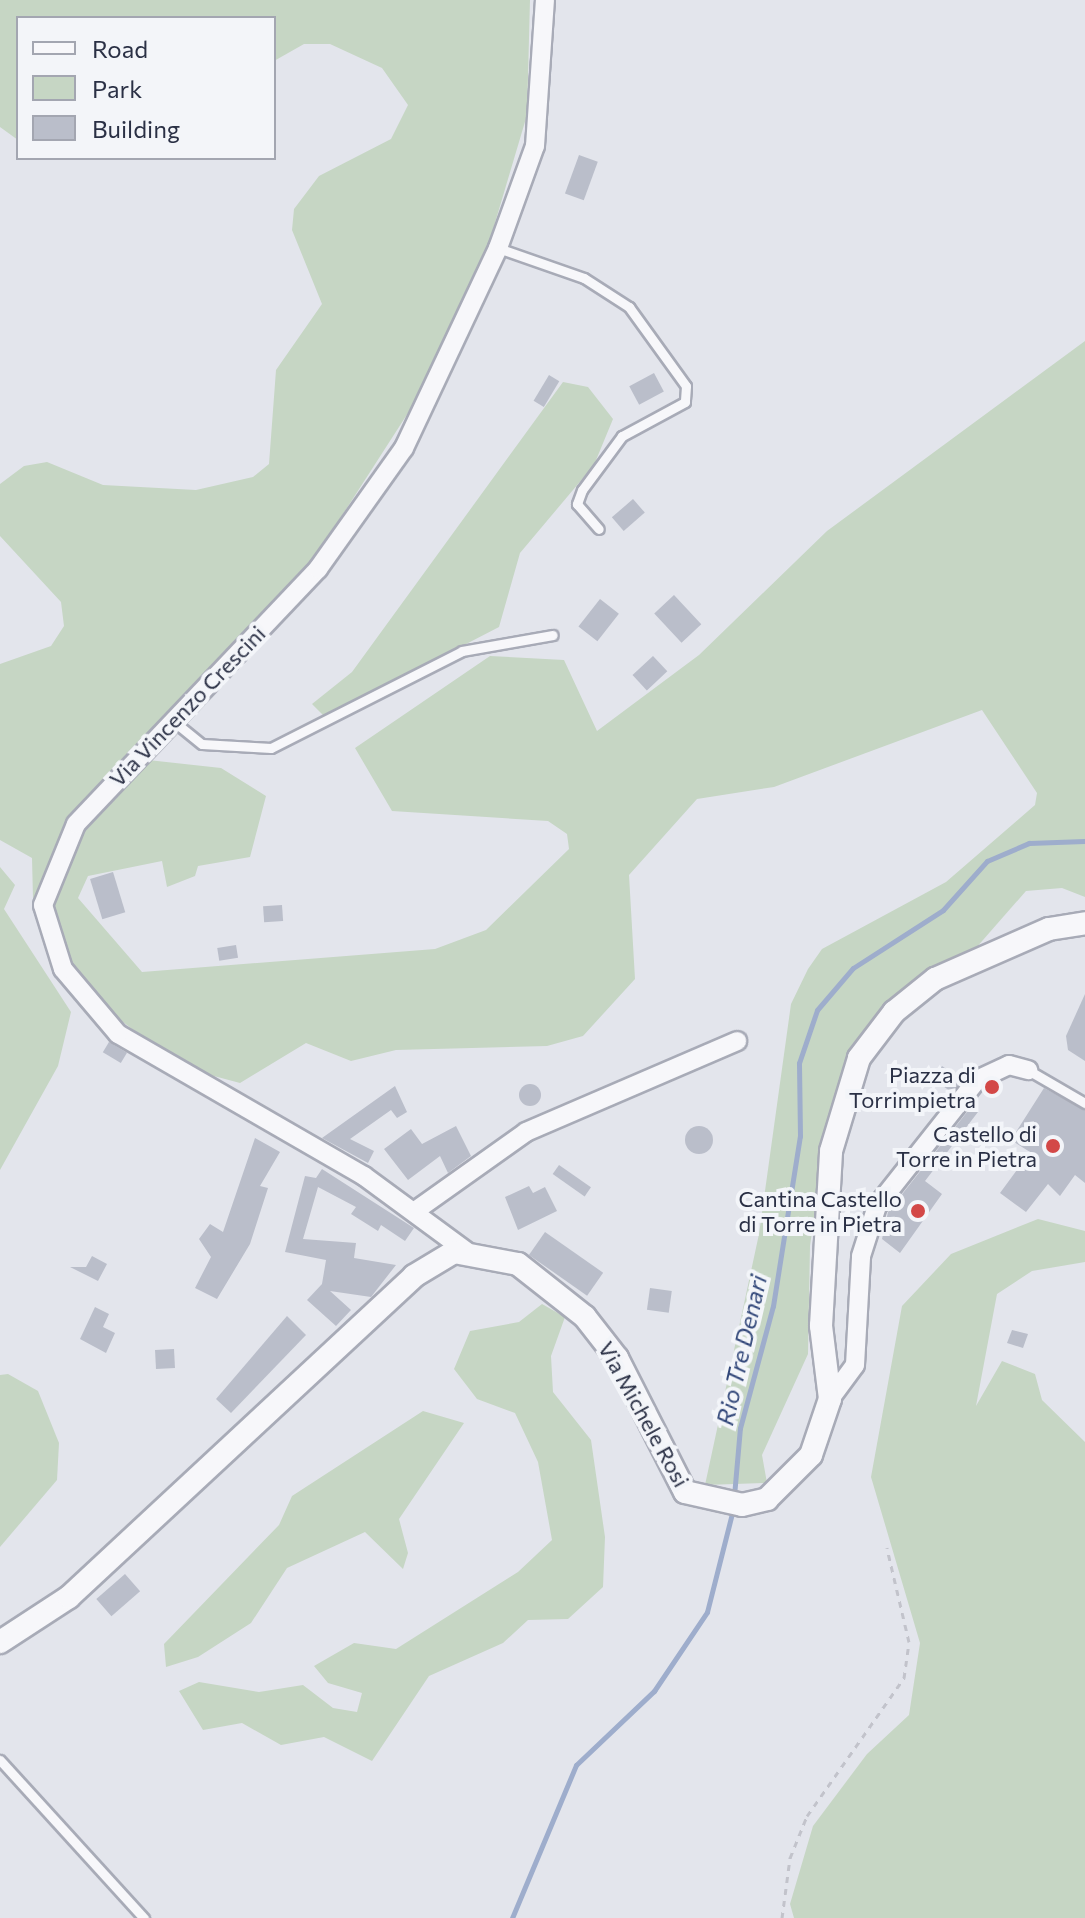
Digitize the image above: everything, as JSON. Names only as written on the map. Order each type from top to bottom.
[{"type":"street","name":"Via Vincenzo Crescini","points":[[466,1251],[415,1211],[340,1160],[139,1049],[101,1019],[54,952],[43,905],[58,855],[88,809],[365,513],[431,396],[498,248],[543,105],[545,0]]},
{"type":"street","points":[[830,1399],[822,1341],[823,1246],[831,1151],[854,1068],[889,1018],[935,979],[1049,929],[1085,923]]},
{"type":"street","points":[[415,1211],[526,1132],[737,1041]]},
{"type":"street","points":[[830,1399],[857,1359],[867,1228],[965,1094],[999,1068],[1028,1070]]},
{"type":"street","points":[[0,1642],[69,1597],[414,1276],[466,1251]]},
{"type":"street","name":"Via Michele Rosi","points":[[466,1251],[525,1268],[585,1317],[617,1358],[674,1478],[697,1497],[742,1505],[767,1499],[801,1468],[830,1399]]},
{"type":"lane","points":[[498,248],[584,278],[629,307],[686,386],[685,402],[622,436],[582,490],[577,504],[599,529]]},
{"type":"lane","points":[[172,720],[202,744],[271,748],[462,651],[553,635]]},
{"type":"lane","points":[[1028,1070],[1085,1103]]},
{"type":"lane","points":[[0,1760],[144,1918]]},
{"type":"path","points":[[782,1918],[790,1858],[807,1816],[904,1678],[909,1642],[887,1548]]},
{"type":"green space","points":[[0,0],[530,0],[527,115],[489,243],[435,371],[316,556],[86,799],[33,899],[32,858],[0,840],[0,664],[51,646],[64,626],[61,602],[0,536],[0,484],[24,466],[47,462],[103,485],[196,490],[253,477],[269,464],[276,370],[322,304],[292,230],[294,209],[319,176],[391,139],[408,105],[382,68],[330,44],[304,44],[276,60],[276,16],[16,16],[16,139],[0,127]]},
{"type":"green space","points":[[1085,341],[1085,897],[1062,888],[1026,891],[976,948],[906,989],[868,1027],[826,1132],[810,1246],[808,1354],[762,1455],[767,1483],[705,1485],[759,1234],[791,1004],[822,949],[946,882],[1035,805],[1037,793],[982,710],[774,787],[697,799],[629,875],[635,979],[583,1036],[547,1046],[396,1050],[351,1061],[306,1043],[240,1083],[184,1068],[87,995],[46,910],[79,827],[148,760],[221,768],[266,796],[250,857],[198,866],[195,876],[167,887],[162,861],[88,876],[78,898],[142,972],[435,949],[486,930],[569,849],[567,834],[548,821],[392,811],[355,748],[490,656],[564,660],[597,731],[699,655],[827,531]]},
{"type":"green space","points":[[563,382],[588,387],[613,419],[594,465],[520,553],[499,627],[325,717],[312,704],[352,672]]},
{"type":"green space","points":[[0,867],[15,885],[4,909],[71,1012],[58,1066],[0,1170]]},
{"type":"green space","points":[[1038,1219],[1085,1231],[1085,1262],[1032,1271],[997,1294],[976,1406],[1002,1361],[1035,1374],[1042,1400],[1085,1442],[1085,1918],[794,1918],[790,1904],[813,1826],[867,1754],[909,1715],[920,1643],[871,1477],[902,1306],[951,1254]]},
{"type":"green space","points":[[542,1304],[565,1317],[551,1356],[553,1392],[591,1440],[605,1537],[603,1587],[568,1619],[528,1620],[503,1643],[429,1676],[372,1761],[324,1737],[281,1745],[242,1723],[203,1730],[179,1691],[199,1682],[259,1692],[303,1685],[333,1708],[357,1712],[362,1693],[328,1683],[314,1666],[354,1643],[396,1649],[518,1572],[552,1540],[538,1462],[515,1413],[477,1399],[454,1369],[470,1331],[519,1322]]},
{"type":"green space","points":[[8,1374],[38,1391],[59,1443],[57,1480],[0,1547],[0,1375]]},
{"type":"green space","points":[[423,1411],[464,1423],[399,1519],[408,1553],[403,1569],[365,1532],[287,1568],[251,1623],[198,1657],[166,1667],[164,1644],[279,1525],[292,1496]]},
{"type":"building","points":[[579,155],[598,162],[584,200],[565,194]]},
{"type":"building","points":[[654,373],[664,392],[639,405],[629,386]]},
{"type":"building","points":[[549,375],[559,381],[544,407],[534,401]]},
{"type":"building","points":[[633,499],[645,513],[624,531],[612,517]]},
{"type":"building","points":[[674,595],[701,624],[682,643],[654,613]]},
{"type":"building","points":[[600,599],[619,614],[597,641],[578,627]]},
{"type":"building","points":[[653,656],[667,671],[647,690],[633,675]]},
{"type":"building","points":[[113,872],[125,912],[102,919],[90,879]]},
{"type":"building","points":[[282,905],[283,921],[264,922],[263,906]]},
{"type":"building","points":[[236,945],[238,958],[219,961],[217,948]]},
{"type":"building","points":[[1085,994],[1085,1061],[1068,1050],[1066,1036]]},
{"type":"building","points":[[109,1042],[127,1053],[121,1063],[103,1052]]},
{"type":"building","points":[[942,1066],[962,1080],[952,1093],[933,1079]]},
{"type":"building","points":[[526,1084],[534,1084],[541,1095],[534,1106],[526,1106],[519,1099],[519,1091]]},
{"type":"building","points":[[395,1086],[407,1112],[397,1118],[391,1110],[350,1139],[374,1151],[368,1163],[322,1138]]},
{"type":"building","name":"Castello di Torre in Pietra","points":[[1044,1088],[1085,1110],[1085,1183],[1075,1175],[1060,1196],[1048,1184],[1026,1212],[1000,1193],[1030,1152],[1011,1140]]},
{"type":"building","points":[[971,1107],[978,1112],[925,1181],[942,1194],[900,1253],[882,1239],[888,1212]]},
{"type":"building","points":[[456,1126],[471,1156],[448,1173],[440,1156],[408,1180],[384,1149],[411,1129],[422,1144]]},
{"type":"building","points":[[699,1126],[709,1130],[713,1140],[709,1150],[699,1154],[689,1150],[685,1140],[689,1130]]},
{"type":"building","points":[[255,1138],[280,1152],[260,1186],[268,1188],[250,1244],[217,1299],[195,1288],[211,1257],[199,1239],[210,1224],[223,1232]]},
{"type":"building","points":[[559,1165],[591,1187],[585,1196],[553,1174]]},
{"type":"building","points":[[322,1169],[414,1228],[405,1241],[381,1225],[378,1231],[351,1214],[356,1207],[318,1187],[303,1239],[356,1243],[354,1258],[396,1265],[371,1297],[330,1291],[351,1310],[336,1326],[307,1300],[322,1284],[326,1260],[285,1252],[305,1176],[316,1178]]},
{"type":"building","points":[[529,1186],[533,1193],[545,1187],[557,1211],[518,1230],[505,1197]]},
{"type":"building","points":[[545,1232],[603,1273],[587,1296],[529,1255]]},
{"type":"building","points":[[92,1256],[107,1264],[98,1281],[70,1267],[86,1267]]},
{"type":"building","points":[[650,1288],[672,1291],[669,1313],[647,1310]]},
{"type":"building","points":[[95,1307],[109,1314],[103,1327],[115,1333],[106,1353],[80,1339]]},
{"type":"building","points":[[287,1316],[306,1335],[231,1413],[216,1399]]},
{"type":"building","points":[[1012,1330],[1028,1334],[1023,1348],[1007,1343]]},
{"type":"building","points":[[174,1349],[175,1368],[156,1369],[155,1350]]},
{"type":"building","points":[[125,1574],[140,1591],[111,1616],[96,1599]]},
{"type":"waterway","name":"Rio Tre Denari","points":[[734,1496],[740,1428],[773,1306],[800,1136],[799,1063],[817,1010],[853,968],[943,910],[987,861],[1029,843],[1085,841]]},
{"type":"waterway","name":"Rio Tre Denari","points":[[512,1918],[576,1765],[654,1691],[707,1612],[733,1509]]},
{"type":"place","name":"Piazza di Torrimpietra","points":[[992,1087]]},
{"type":"place","name":"Castello di Torre in Pietra","points":[[1053,1146]]},
{"type":"place","name":"Cantina Castello di Torre in Pietra","points":[[918,1211]]}]
